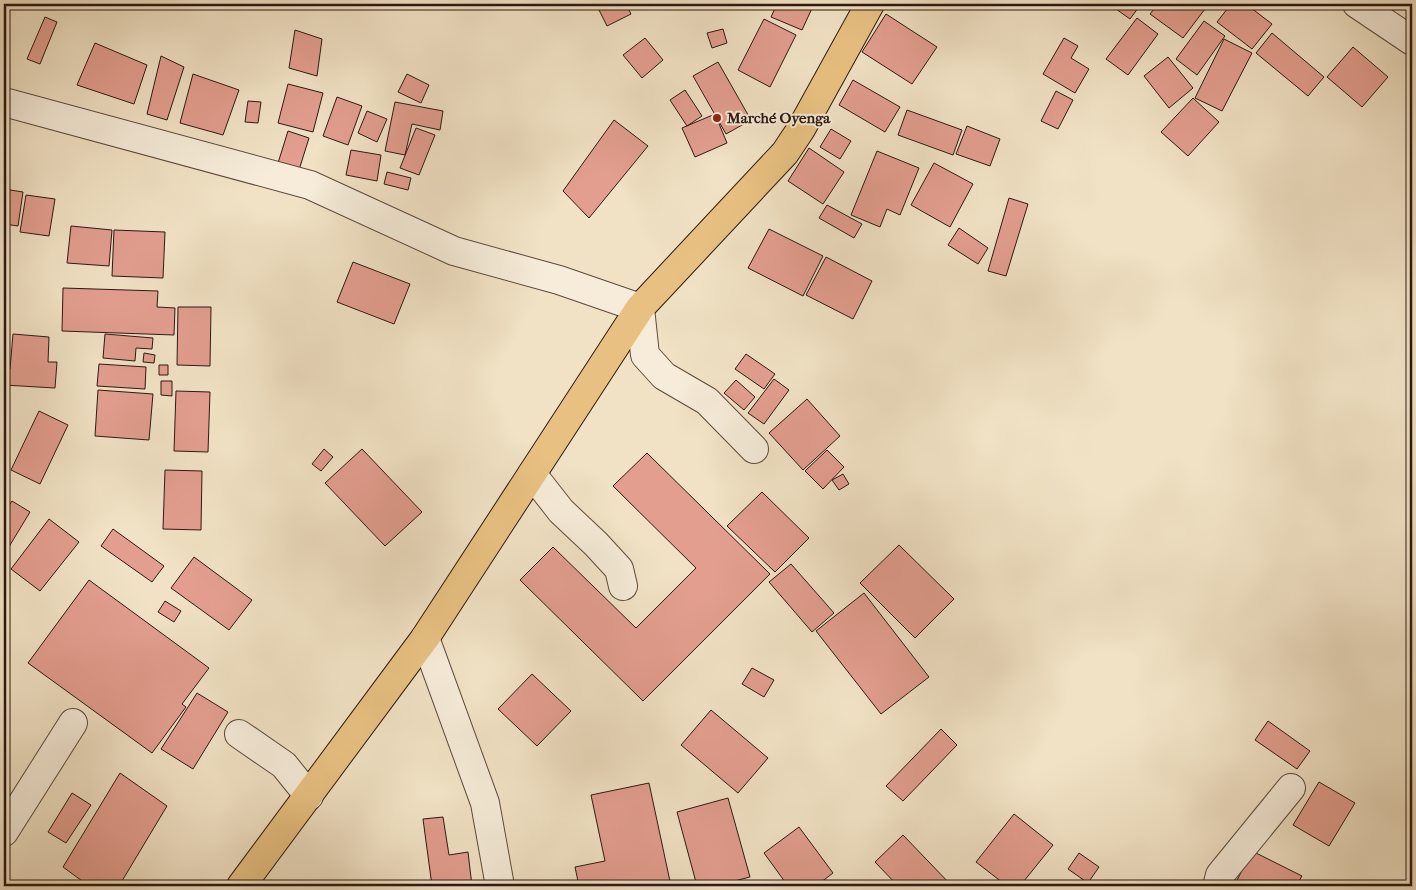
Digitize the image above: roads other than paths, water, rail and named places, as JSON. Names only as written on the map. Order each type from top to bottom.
[{"type":"main road","points":[[241,886],[425,638],[640,308],[785,153],[801,128],[870,4]]},
{"type":"street","points":[[1357,4],[1412,41]]},
{"type":"street","points":[[4,102],[310,185],[454,251],[559,280],[640,308],[645,354],[664,376],[707,401],[754,449]]},
{"type":"street","points":[[532,474],[561,511],[619,569],[624,586]]},
{"type":"street","points":[[425,638],[484,803],[500,886]]},
{"type":"street","points":[[4,832],[73,723]]},
{"type":"street","points":[[239,734],[284,765],[309,796]]},
{"type":"street","points":[[1218,886],[1220,875],[1291,788]]},
{"type":"place","name":"Marché Oyenga","points":[[717,118]]}]
